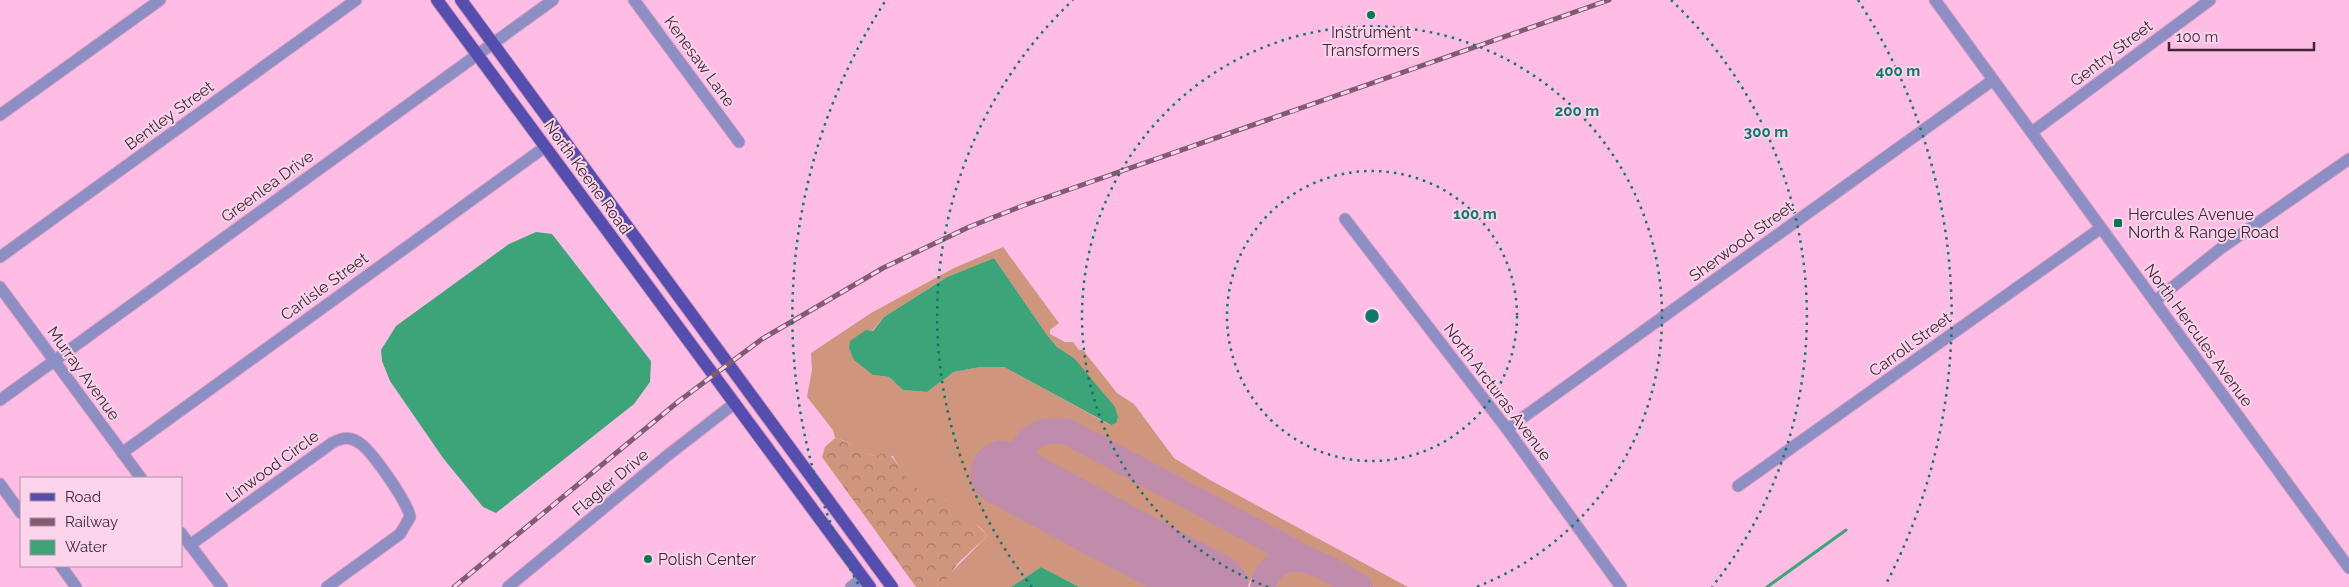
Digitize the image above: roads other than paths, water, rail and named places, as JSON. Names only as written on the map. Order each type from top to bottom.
[{"type":"main road","name":"North Keene Road","points":[[437,0],[866,583]]},
{"type":"main road","name":"North Keene Road","points":[[460,0],[892,587]]},
{"type":"street","points":[[0,115],[160,0]]},
{"type":"street","name":"Bentley Street","points":[[0,257],[356,0]]},
{"type":"street","name":"Greenlea Drive","points":[[0,400],[554,0]]},
{"type":"street","name":"Kenesaw Lane","points":[[634,0],[739,142]]},
{"type":"street","name":"North Hercules Avenue","points":[[1935,0],[2349,568]]},
{"type":"street","name":"Gentry Street","points":[[2032,132],[2210,0]]},
{"type":"street","name":"Sherwood Street","points":[[1507,429],[1993,80]]},
{"type":"street","name":"Carlisle Street","points":[[122,452],[545,147]]},
{"type":"street","points":[[2155,301],[2220,250],[2349,159]]},
{"type":"street","name":"North Arcturas Avenue","points":[[1345,219],[1507,429],[1621,587]]},
{"type":"street","name":"Carroll Street","points":[[1738,486],[2101,228]]},
{"type":"street","name":"Murray Avenue","points":[[0,287],[140,477]]},
{"type":"street","name":"Flagler Drive","points":[[516,585],[668,455],[735,403]]},
{"type":"street","name":"Linwood Circle","points":[[190,545],[332,443],[341,438],[350,438],[366,449],[405,501],[410,518],[407,526],[400,534],[327,587]]},
{"type":"street","points":[[0,484],[20,512]]},
{"type":"street","points":[[182,534],[222,587]]},
{"type":"street","points":[[61,567],[76,587]]},
{"type":"street","points":[[851,587],[866,583]]},
{"type":"water","points":[[536,232],[552,234],[651,361],[650,382],[634,404],[496,513],[483,507],[443,458],[390,381],[382,361],[381,350],[396,326],[509,244]]},
{"type":"water","points":[[994,258],[1047,335],[1057,347],[1074,358],[1115,407],[1118,417],[1116,423],[1111,425],[1004,367],[980,367],[954,372],[927,392],[903,390],[889,377],[873,375],[854,360],[849,348],[850,341],[866,330],[873,331],[884,317],[947,277]]},
{"type":"water","points":[[1041,567],[1079,587],[1011,587]]},
{"type":"waterway","points":[[1767,587],[1846,530]]},
{"type":"railway","points":[[454,587],[679,401],[762,339],[883,268],[969,227],[1022,206],[1609,0]]},
{"type":"place","name":"Instrument Transformers","points":[[1371,15]]},
{"type":"place","name":"Hercules Avenue North & Range Road","points":[[2118,223]]},
{"type":"place","name":"Polish Center","points":[[648,559]]}]
